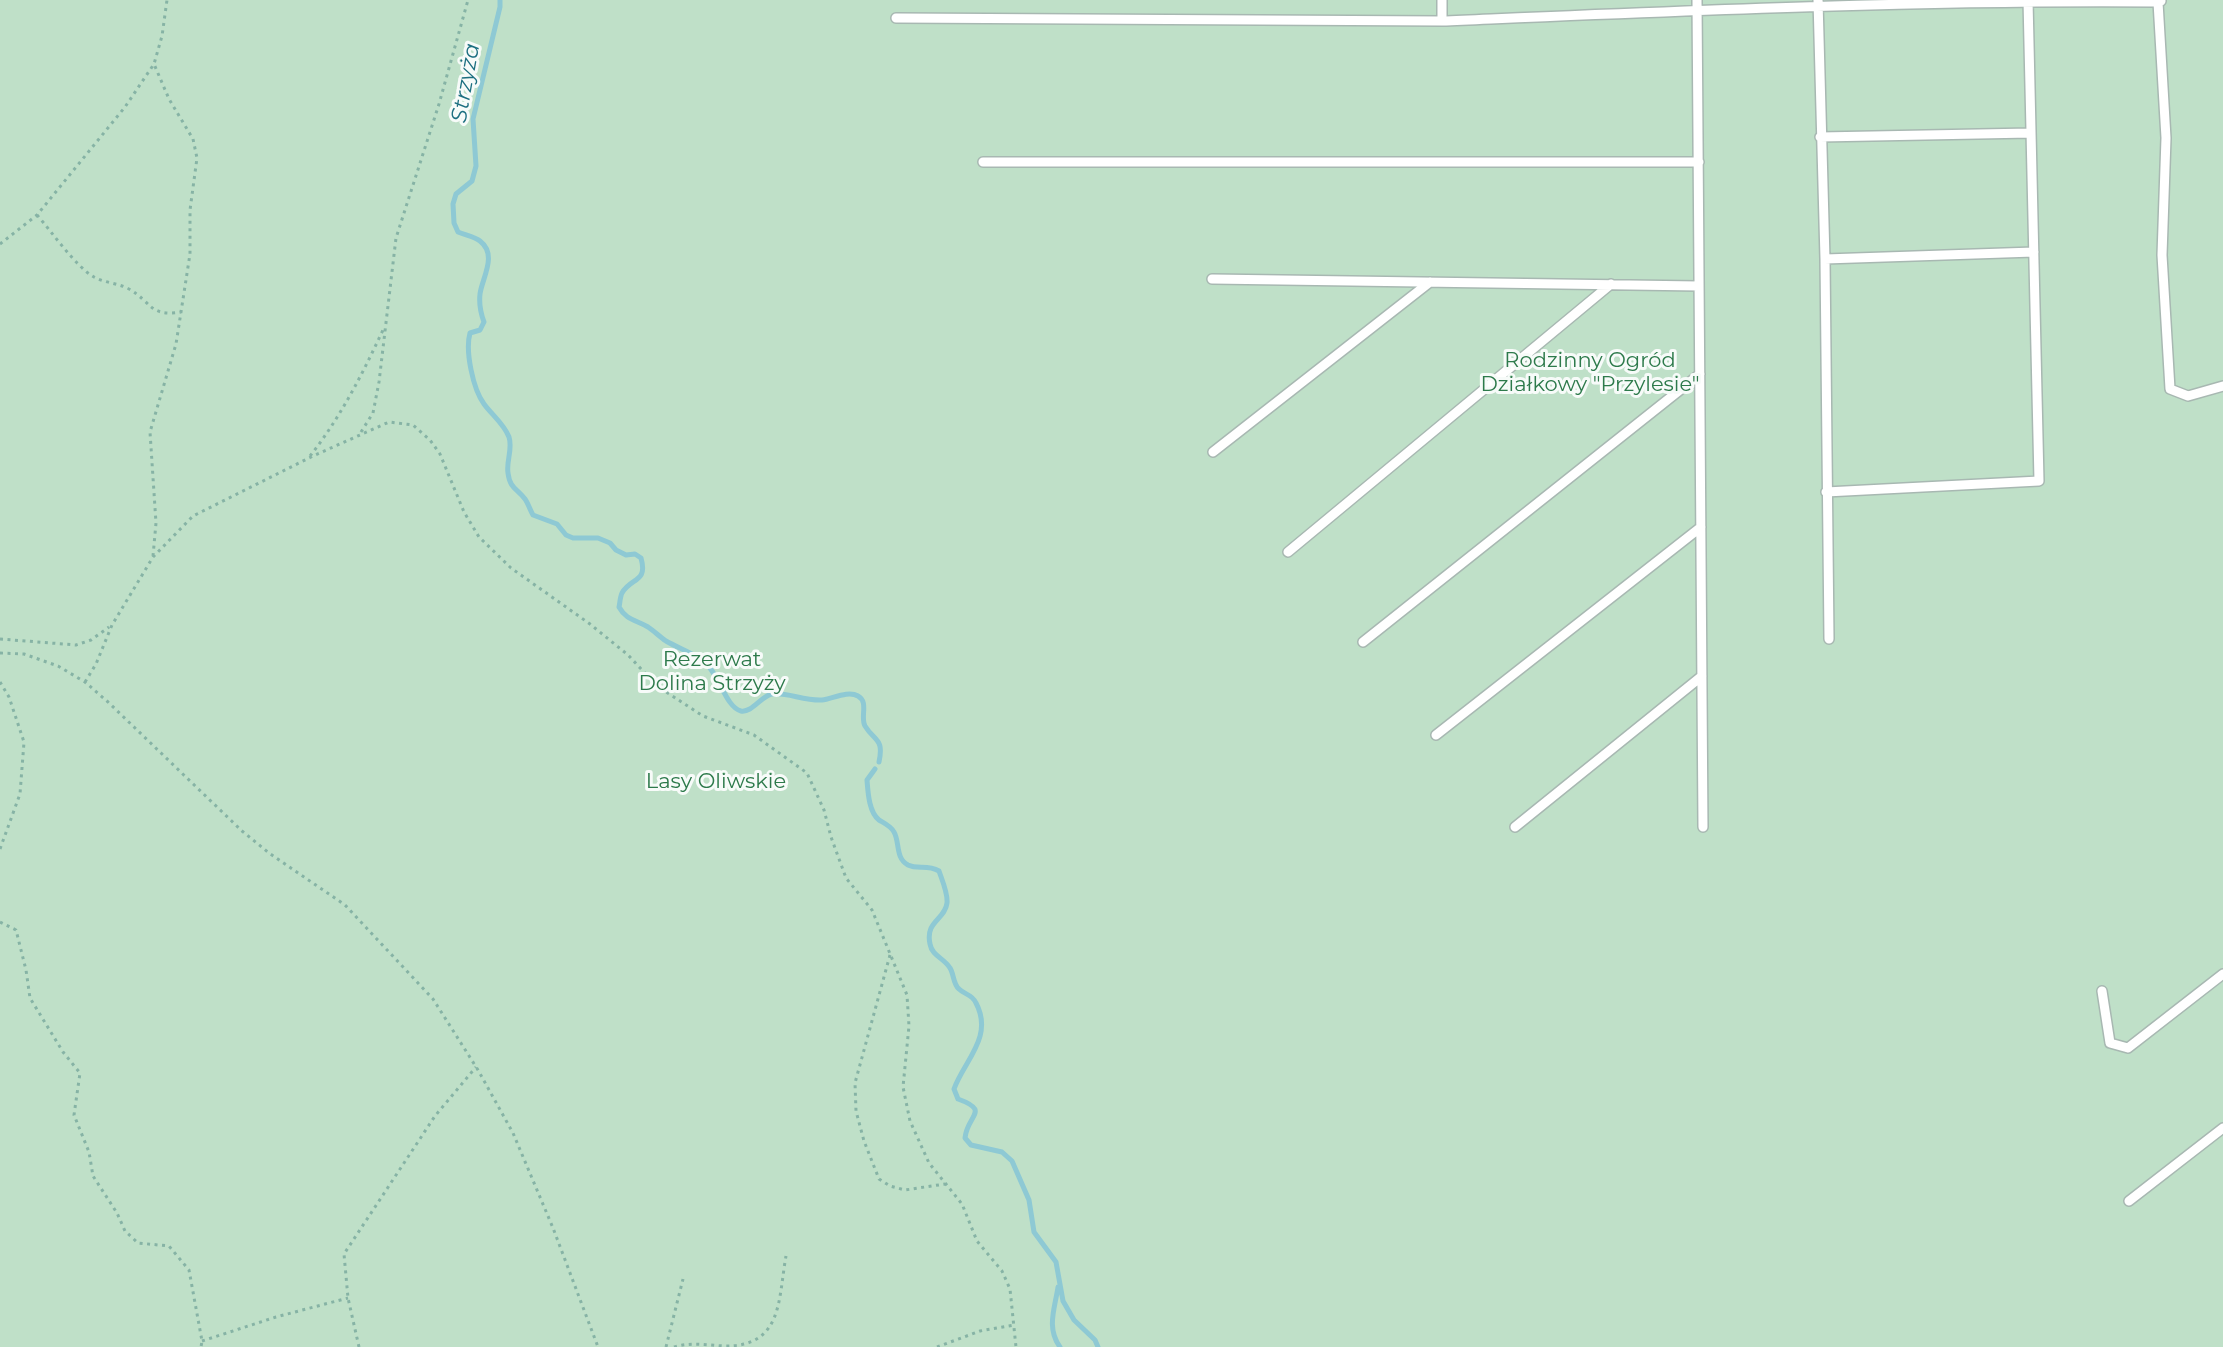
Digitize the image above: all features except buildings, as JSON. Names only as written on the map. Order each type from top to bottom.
[{"type":"lane","points":[[1442,0],[1442,21]]},
{"type":"lane","points":[[1826,492],[2039,481],[2028,1]]},
{"type":"lane","points":[[896,18],[1442,21],[1698,5],[2159,1],[2166,138],[2162,255],[2170,389],[2188,396],[2223,386]]},
{"type":"lane","points":[[1818,4],[1825,259],[1829,639]]},
{"type":"lane","points":[[1698,5],[1703,827]]},
{"type":"lane","points":[[1820,136],[2031,133]]},
{"type":"lane","points":[[983,162],[1699,162]]},
{"type":"lane","points":[[1825,259],[2034,252]]},
{"type":"lane","points":[[1212,279],[1700,286]]},
{"type":"lane","points":[[1213,452],[1430,282]]},
{"type":"lane","points":[[1288,552],[1611,284]]},
{"type":"lane","points":[[1363,642],[1700,374]]},
{"type":"lane","points":[[1436,735],[1701,527]]},
{"type":"lane","points":[[1515,827],[1702,676]]},
{"type":"lane","points":[[2102,991],[2110,1042],[2128,1048],[2223,974]]},
{"type":"lane","points":[[2128,1202],[2223,1128]]},
{"type":"path","points":[[0,244],[37,215],[125,107],[154,64],[162,36],[166,0]]},
{"type":"path","points":[[360,433],[373,413],[396,238],[439,104],[468,0]]},
{"type":"path","points":[[153,556],[156,523],[150,432],[176,344],[190,254],[190,210],[197,158],[193,139],[169,99],[154,64]]},
{"type":"path","points":[[37,215],[79,264],[94,277],[126,288],[157,311],[167,314],[181,312]]},
{"type":"path","points":[[309,458],[327,435],[362,377],[386,326]]},
{"type":"path","points":[[85,682],[96,664],[112,625],[153,556],[193,516],[360,433],[389,422],[413,425],[430,440],[440,454],[464,512],[479,537],[512,568],[590,624],[628,655],[657,686],[703,716],[754,735],[807,773],[824,810],[846,878],[872,910],[907,995],[909,1026],[903,1087],[910,1121],[929,1163],[962,1204],[977,1241],[1002,1271],[1010,1289],[1016,1347]]},
{"type":"path","points":[[0,639],[76,645],[91,640],[112,625]]},
{"type":"path","points":[[0,653],[24,654],[58,666],[85,682],[242,831],[269,853],[345,905],[433,999],[476,1067],[513,1133],[553,1228],[598,1347]]},
{"type":"path","points":[[0,682],[9,697],[24,742],[20,794],[0,849]]},
{"type":"path","points":[[0,922],[16,930],[30,998],[63,1052],[80,1073],[74,1115],[89,1152],[93,1176],[117,1213],[125,1231],[138,1243],[169,1246],[189,1270],[202,1341],[201,1347]]},
{"type":"path","points":[[891,953],[855,1083],[856,1111],[864,1141],[879,1179],[890,1186],[905,1190],[945,1184]]},
{"type":"path","points":[[359,1347],[348,1298],[344,1254],[435,1116],[476,1067]]},
{"type":"path","points":[[674,1347],[685,1344],[740,1346],[765,1335],[775,1319],[786,1256]]},
{"type":"path","points":[[666,1347],[683,1278]]},
{"type":"path","points":[[202,1341],[276,1317],[348,1298]]},
{"type":"path","points":[[936,1347],[980,1331],[1014,1325]]},
{"type":"green space","name":"Lasy Oliwskie","points":[[0,0],[2223,0],[2223,1347],[0,1347]]},
{"type":"waterway","name":"Strzyża","points":[[500,0],[473,119],[476,166],[472,181],[456,194],[453,204],[454,223],[458,232],[480,241],[488,253],[488,267],[480,297],[484,322],[480,330],[470,333],[469,359],[473,380],[480,397],[509,437],[510,482],[525,499],[533,515],[557,524],[566,535],[573,538],[598,538],[610,543],[616,550],[626,555],[635,554],[641,558],[642,572],[622,593],[619,607],[628,617],[709,666],[735,708],[745,711],[772,694],[822,700],[854,694],[863,702],[865,726],[878,741],[879,762]]},
{"type":"waterway","name":"Strzyża","points":[[875,769],[867,780],[873,812],[879,820],[893,830],[899,854],[904,862],[908,865],[939,871],[947,895],[945,909],[930,930],[931,948],[950,968],[957,987],[974,1000],[981,1015],[980,1038],[954,1089],[958,1099],[968,1103],[975,1111],[965,1138],[971,1145],[1002,1152],[1012,1161],[1029,1200],[1034,1232],[1056,1262],[1063,1301],[1074,1320],[1095,1340],[1098,1347]]},
{"type":"waterway","points":[[1058,1287],[1052,1325],[1060,1347]]},
{"type":"park label","name":"Rodzinny Ogród Działkowy \"Przylesie\"","points":[[1590,373]]},
{"type":"park label","name":"Rezerwat Dolina Strzyży","points":[[712,672]]}]
